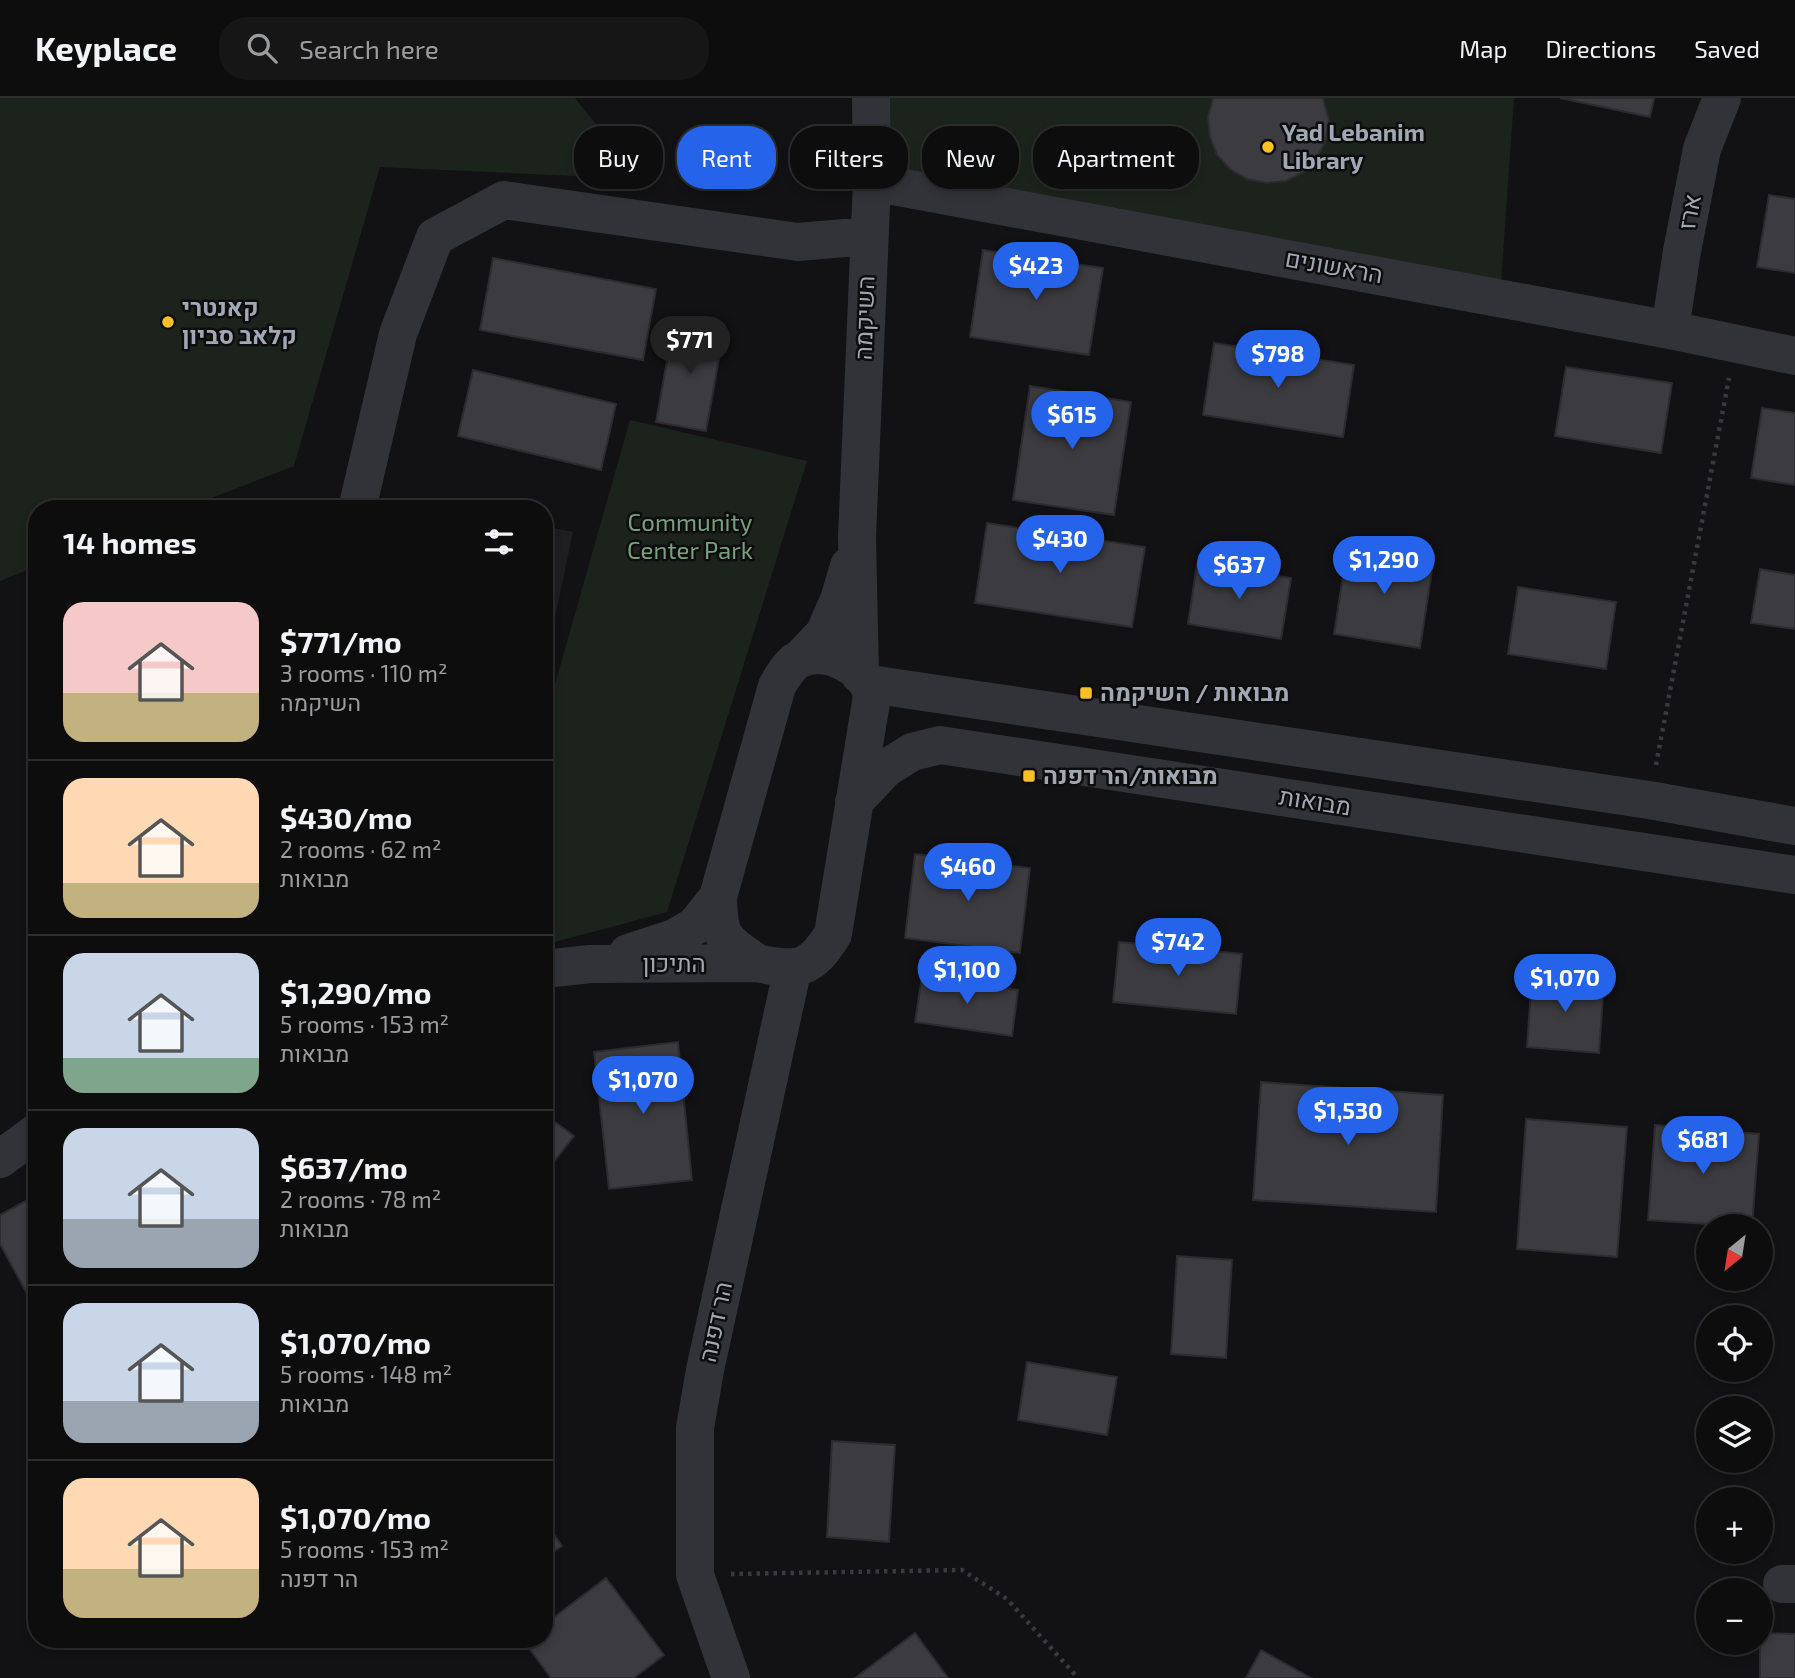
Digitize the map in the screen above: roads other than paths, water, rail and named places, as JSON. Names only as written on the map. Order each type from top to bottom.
[{"type":"street","name":"השיקמה","points":[[871,98],[871,126]]},
{"type":"street","name":"ארז","points":[[1670,330],[1702,149],[1722,98]]},
{"type":"street","name":"השיקמה","points":[[775,965],[807,965],[821,954],[833,934],[872,696],[865,680],[857,537],[871,189]]},
{"type":"street","name":"הראשונים","points":[[908,189],[1670,330],[1795,356]]},
{"type":"street","points":[[359,500],[398,334],[435,237],[504,200],[798,243],[868,236]]},
{"type":"street","name":"השיקמה","points":[[718,897],[777,686],[785,671],[824,634],[839,600],[857,537]]},
{"type":"street","points":[[801,658],[823,655],[850,664],[865,680]]},
{"type":"street","name":"מבואות","points":[[865,680],[1649,800],[1795,826]]},
{"type":"street","name":"מבואות","points":[[854,802],[885,769],[912,752],[940,745],[1795,875]]},
{"type":"street","points":[[718,897],[719,919],[724,939],[775,965]]},
{"type":"street","name":"התיכון","points":[[590,964],[674,938],[695,926],[718,897]]},
{"type":"street","name":"התיכון","points":[[553,968],[590,964],[775,965]]},
{"type":"street","name":"הר דפנה","points":[[731,1678],[695,1575],[695,1428],[775,965]]},
{"type":"street","points":[[0,1159],[28,1139]]},
{"type":"place","name":"Yad Lebanim Library","points":[[1268,147]]},
{"type":"place","name":"קאנטרי קלאב סביון","points":[[168,322]]},
{"type":"place","name":"מבואות / השיקמה","points":[[1086,693]]},
{"type":"place","name":"מבואות/הר דפנה","points":[[1029,776]]},
{"type":"park label","name":"Community Center Park","points":[[690,537]]}]
